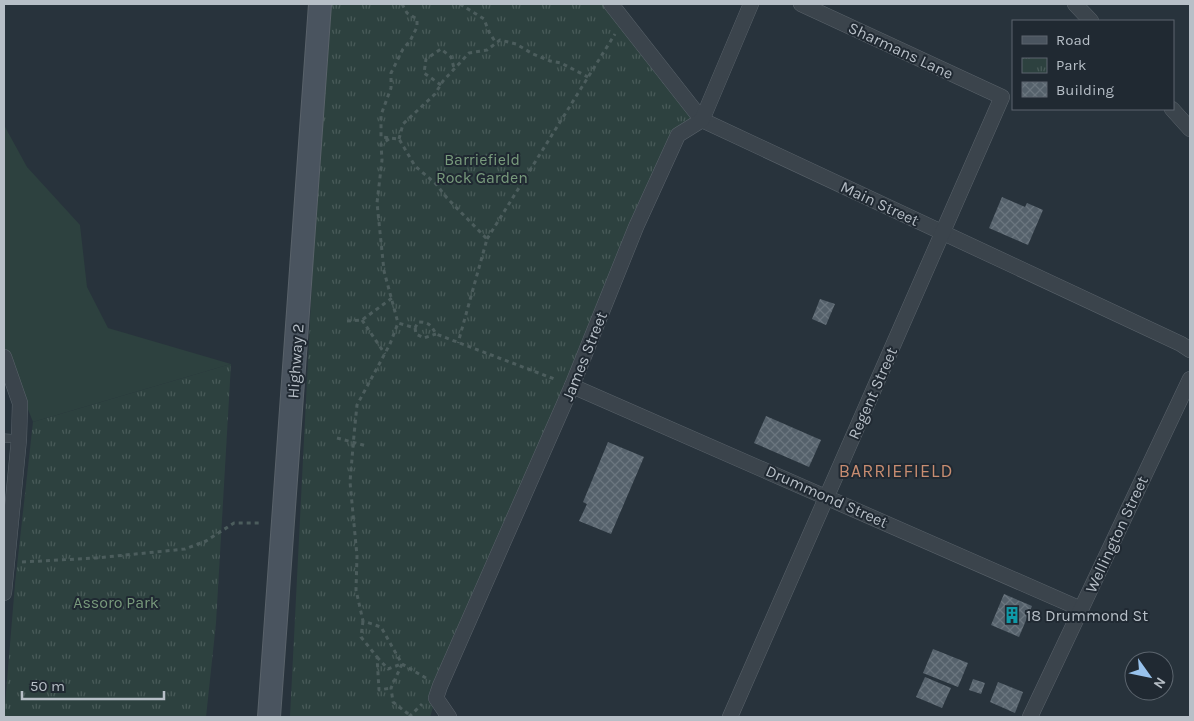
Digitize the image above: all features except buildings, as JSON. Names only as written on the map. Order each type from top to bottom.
[{"type":"main road","name":"Highway 2","points":[[269,717],[320,4]]},
{"type":"street","name":"Main Street","points":[[611,4],[702,120],[1181,344],[1190,350]]},
{"type":"street","points":[[702,120],[751,4]]},
{"type":"street","name":"Sharmans Lane","points":[[801,4],[1002,97]]},
{"type":"street","points":[[1075,4],[1090,20]]},
{"type":"street","name":"Regent Street","points":[[730,717],[1002,97]]},
{"type":"street","points":[[1173,110],[1190,129]]},
{"type":"street","name":"James Street","points":[[448,717],[436,698],[440,686],[572,386],[636,227],[678,135],[702,120]]},
{"type":"street","points":[[4,357],[20,403],[19,439],[4,593]]},
{"type":"street","name":"Wellington Street","points":[[1030,717],[1190,379]]},
{"type":"street","name":"Drummond Street","points":[[572,386],[1081,609]]},
{"type":"lane","points":[[4,438],[19,439]]},
{"type":"path","points":[[398,139],[381,137],[381,115],[391,88],[391,73],[402,49],[410,41],[417,27],[417,20],[407,13],[402,4]]},
{"type":"path","points":[[460,4],[484,19],[488,32],[496,43]]},
{"type":"path","points":[[458,343],[487,239],[624,20]]},
{"type":"path","points":[[398,139],[403,124],[436,94],[441,84],[469,53],[487,50],[500,40],[516,44],[533,54],[561,63],[588,77]]},
{"type":"path","points":[[441,84],[424,72],[426,59],[441,49],[451,57],[454,69]]},
{"type":"path","points":[[390,138],[380,144],[382,160],[376,202],[384,271],[398,323],[385,354],[358,405],[350,482],[357,556],[356,590],[363,621],[361,637],[388,669],[402,664]]},
{"type":"path","points":[[398,139],[415,166],[436,184],[487,239]]},
{"type":"path","points":[[347,321],[362,320],[392,298]]},
{"type":"path","points":[[362,320],[385,354]]},
{"type":"path","points":[[414,328],[418,322],[425,322],[431,325],[436,334],[572,386]]},
{"type":"path","points":[[398,323],[414,328]]},
{"type":"path","points":[[414,328],[416,334],[424,338],[436,334]]},
{"type":"path","points":[[337,438],[367,446]]},
{"type":"path","points":[[5,572],[96,558],[185,549],[206,541],[234,523],[262,524]]},
{"type":"path","points":[[363,621],[380,627],[402,664],[440,686]]},
{"type":"path","points":[[376,657],[379,690],[391,688]]},
{"type":"path","points":[[402,664],[391,688],[393,702],[407,713],[412,714],[410,717]]},
{"type":"green space","name":"Barriefield Rock Garden","points":[[326,4],[611,4],[702,120],[678,135],[436,698],[430,717],[290,717]]},
{"type":"green space","points":[[4,125],[27,167],[80,225],[87,287],[108,328],[231,364],[33,422],[10,364],[4,354]]},
{"type":"green space","name":"Assoro Park","points":[[231,364],[216,623],[206,717],[4,717],[15,584],[33,422]]},
{"type":"place","name":"18 Drummond St","points":[[1012,615]]},
{"type":"district","name":"BARRIEFIELD","points":[[896,471]]}]
